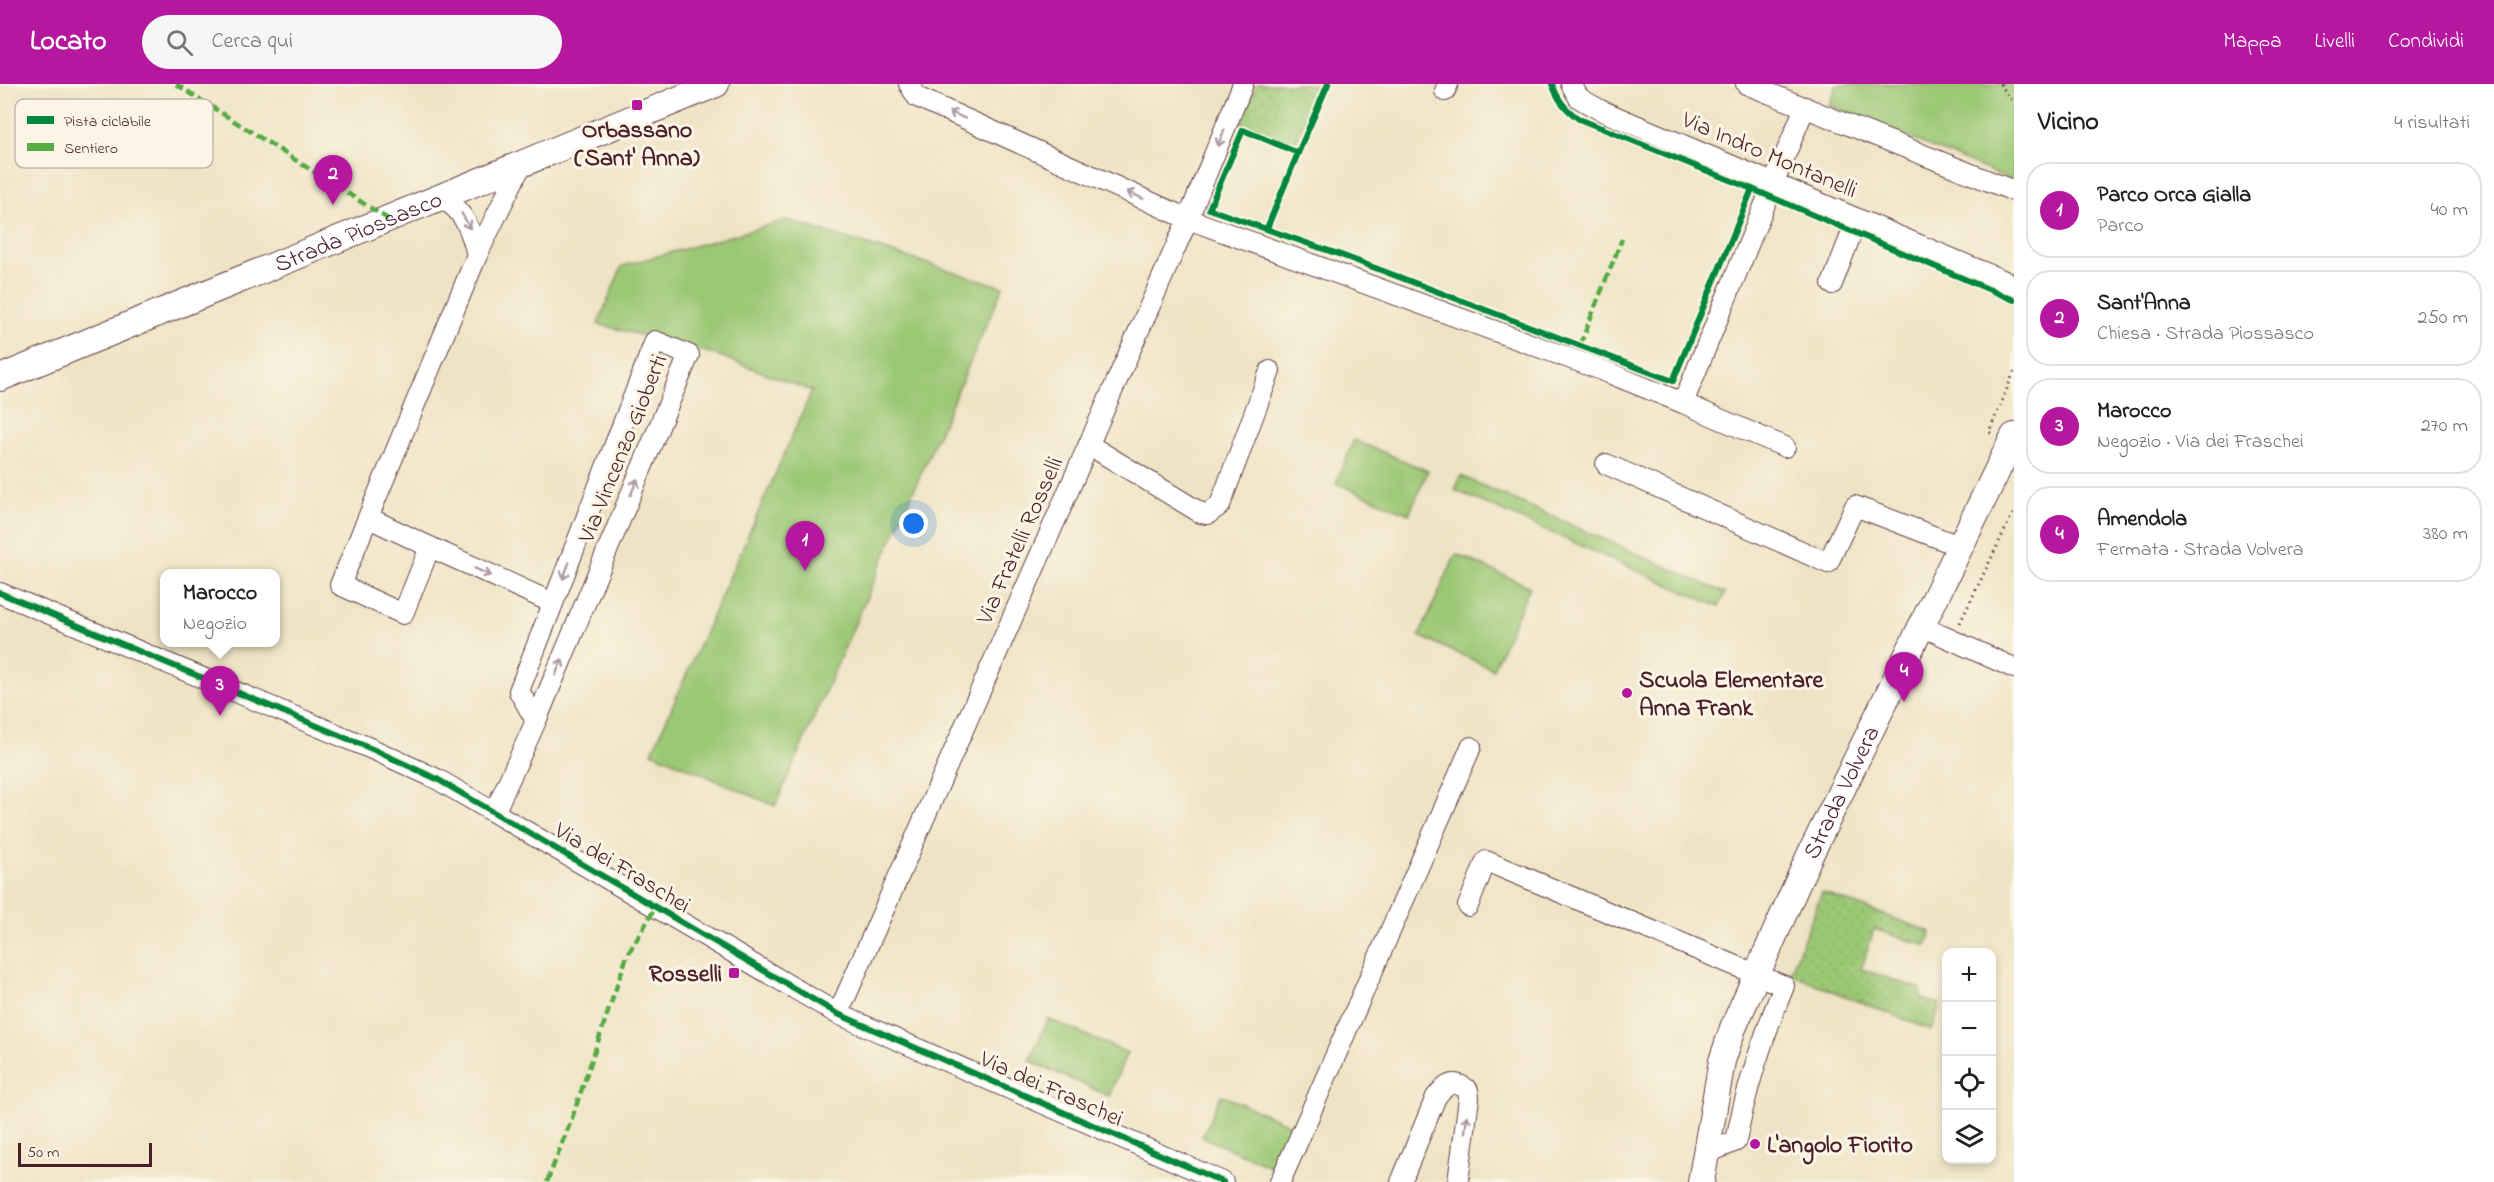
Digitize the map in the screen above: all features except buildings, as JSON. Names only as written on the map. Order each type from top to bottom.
[{"type":"street","name":"Strada Piossasco","points":[[0,378],[716,84]]},
{"type":"street","points":[[909,84],[917,97],[1188,219],[1599,369],[1785,447]]},
{"type":"street","name":"Via Fratelli Rosselli","points":[[838,1014],[1188,219],[1243,84]]},
{"type":"street","name":"Via Indro Montanelli","points":[[1571,84],[1579,98],[1588,105],[2014,285]]},
{"type":"street","points":[[1746,84],[2014,191]]},
{"type":"street","points":[[1683,403],[1805,107]]},
{"type":"street","points":[[430,547],[403,614],[340,585],[477,255],[522,163]]},
{"type":"street","points":[[441,197],[453,204],[464,216],[472,233],[477,255]]},
{"type":"street","name":"Via Indro Montanelli","points":[[1832,284],[1857,219]]},
{"type":"street","name":"Via Vincenzo Gioberti","points":[[495,811],[536,721],[689,355],[655,341],[519,691],[536,721]]},
{"type":"street","points":[[1089,445],[1201,513],[1208,514],[1221,505],[1270,371]]},
{"type":"street","name":"Strada Volvera","points":[[1701,1182],[1722,1061],[1757,974],[1809,857],[2014,436]]},
{"type":"street","points":[[1606,464],[1828,563],[1855,506],[1959,546]]},
{"type":"street","points":[[369,518],[553,603]]},
{"type":"street","name":"Via dei Fraschei","points":[[0,593],[372,749],[437,779],[838,1014],[1223,1182]]},
{"type":"street","points":[[1922,626],[2014,668]]},
{"type":"street","points":[[1280,1182],[1471,747]]},
{"type":"street","points":[[1468,906],[1486,861],[1757,974]]},
{"type":"street","points":[[1401,1182],[1436,1096],[1444,1087],[1452,1083],[1461,1084],[1468,1090],[1469,1098],[1458,1182]]},
{"type":"path","points":[[2000,84],[2014,103]]},
{"type":"path","points":[[1952,640],[2014,511]]},
{"type":"green space","points":[[1257,84],[1320,84],[1294,145],[1241,123]]},
{"type":"green space","points":[[1837,84],[2014,84],[2014,181],[1829,105]]},
{"type":"green space","points":[[787,220],[1003,287],[775,806],[652,752],[812,391],[714,354],[598,324],[622,266]]},
{"type":"green space","points":[[1354,440],[1428,471],[1409,514],[1336,483]]},
{"type":"green space","points":[[1461,476],[1725,593],[1719,607],[1455,490]]},
{"type":"green space","points":[[1456,554],[1530,587],[1493,669],[1419,636]]},
{"type":"green space","points":[[1822,892],[1931,932],[1927,946],[1874,929],[1861,969],[1921,989],[1921,999],[1940,1004],[1931,1030],[1790,974]]},
{"type":"green space","points":[[1048,1019],[1127,1053],[1109,1096],[1030,1061]]},
{"type":"green space","points":[[1221,1095],[1291,1125],[1272,1167],[1202,1137]]},
{"type":"marked path","points":[[176,84],[200,99]]},
{"type":"marked path","points":[[213,108],[388,219]]},
{"type":"marked path","points":[[1580,345],[1622,239]]},
{"type":"marked path","points":[[547,1182],[572,1118],[627,956],[655,908]]},
{"type":"cycle path","points":[[1328,84],[1298,153],[1243,130],[1209,209],[1341,255],[1673,381],[1752,189]]},
{"type":"cycle path","points":[[1552,84],[1562,104],[1579,119],[1752,189],[2014,300]]},
{"type":"cycle path","points":[[1267,228],[1298,153]]},
{"type":"cycle path","points":[[0,593],[372,749],[437,779],[838,1014],[1223,1182]]},
{"type":"place","name":"Orbassano (Sant' Anna)","points":[[637,105]]},
{"type":"place","name":"Sant'Anna","points":[[333,205]]},
{"type":"place","name":"Parco Orca Gialla","points":[[805,571]]},
{"type":"place","name":"Scuola Elementare Anna Frank","points":[[1627,693]]},
{"type":"place","name":"Amendola","points":[[1904,702]]},
{"type":"place","name":"Marocco","points":[[220,716]]},
{"type":"place","name":"Rosselli","points":[[734,973]]},
{"type":"place","name":"L'angolo Fiorito","points":[[1755,1144]]}]
